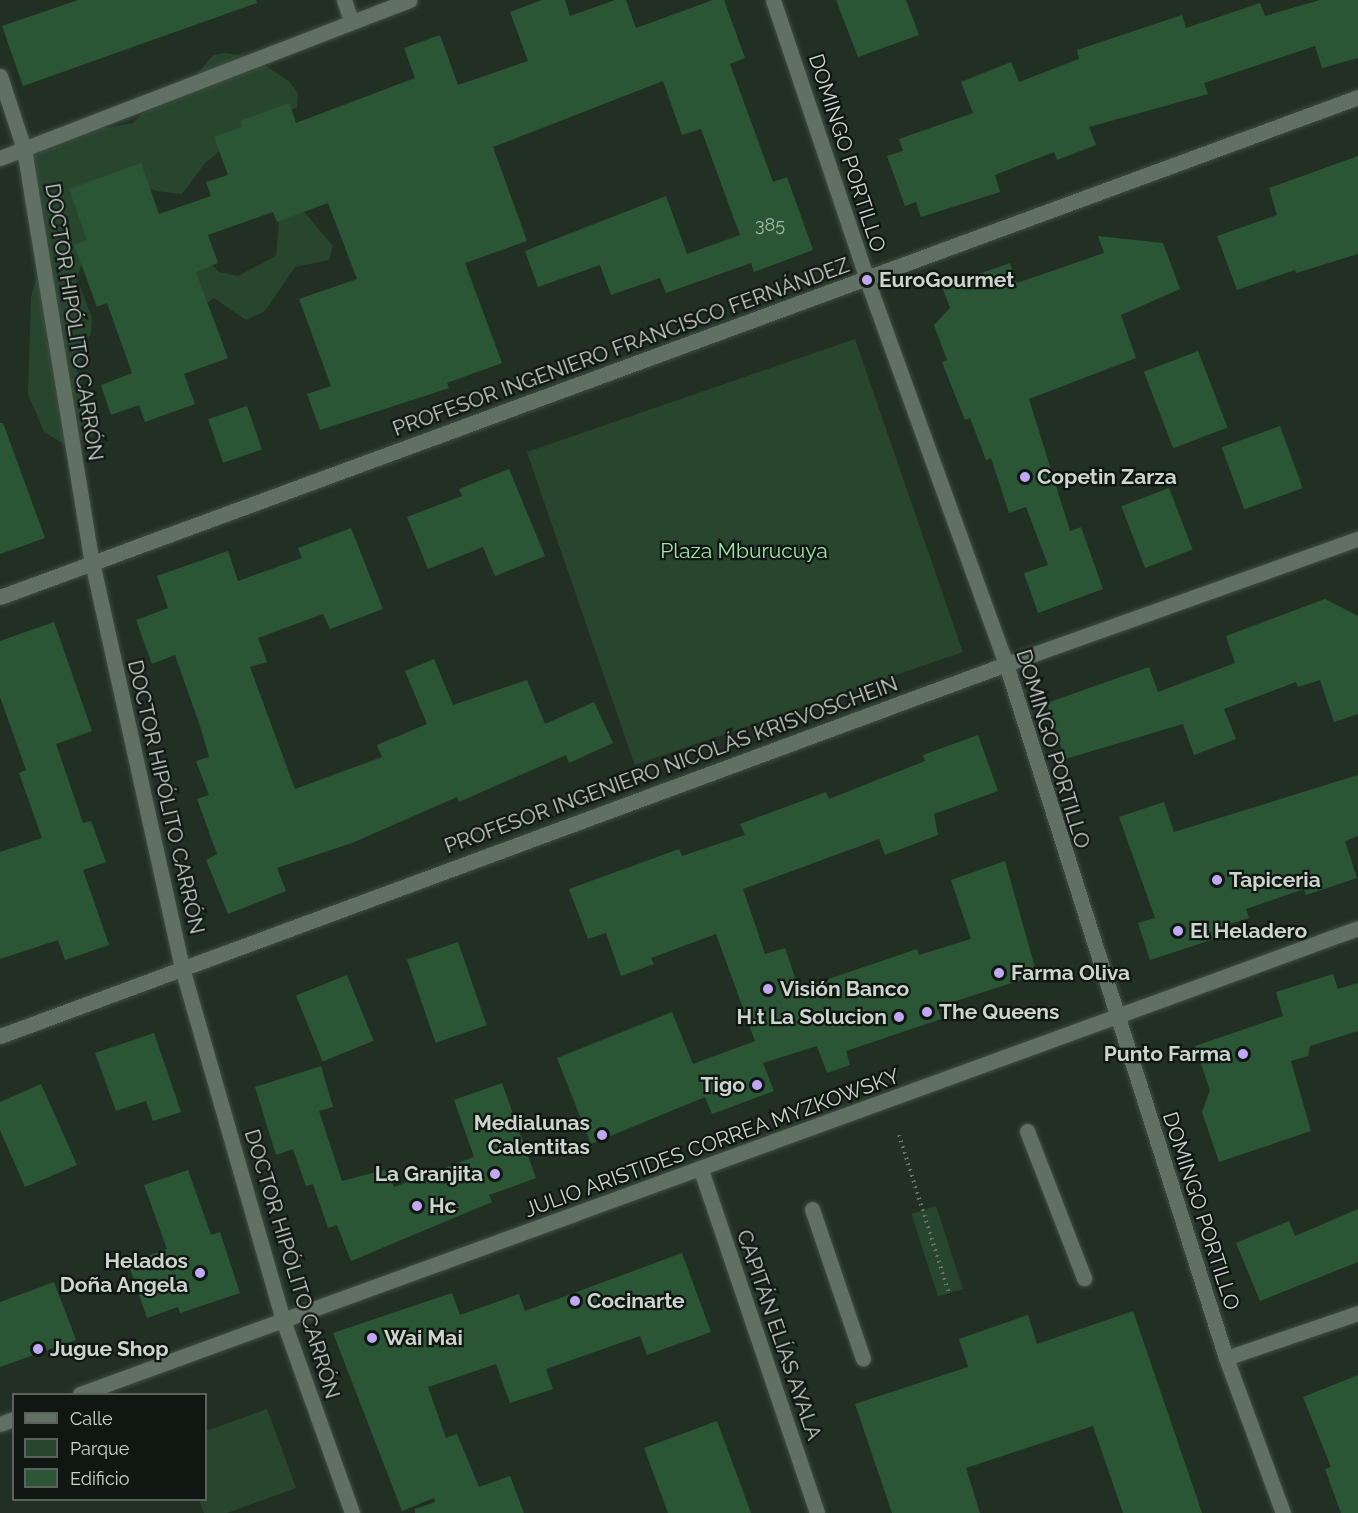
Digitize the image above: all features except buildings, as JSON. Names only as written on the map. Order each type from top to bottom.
[{"type":"street","points":[[344,0],[351,20]]},
{"type":"street","points":[[0,158],[351,20],[410,0]]},
{"type":"street","name":"DOMINGO PORTILLO","points":[[773,0],[867,280],[1006,664],[1116,1018],[1226,1358],[1283,1513]]},
{"type":"street","name":"DOCTOR HIPÓLITO CARRÓN","points":[[0,76],[24,149],[92,562],[182,968],[283,1320],[352,1513]]},
{"type":"street","name":"PROFESOR INGENIERO FRANCISCO FERNÁNDEZ","points":[[0,597],[867,280],[1358,97]]},
{"type":"street","name":"PROFESOR INGENIERO NICOLÁS KRISVOSCHEIN","points":[[0,1036],[1006,664],[1358,539]]},
{"type":"street","name":"JULIO ARISTIDES CORREA MYZKOWSKY","points":[[85,1393],[701,1170],[1358,928]]},
{"type":"street","points":[[1027,1131],[1084,1278]]},
{"type":"street","name":"CAPITÁN ELÍAS AYALA","points":[[701,1170],[817,1513]]},
{"type":"street","points":[[812,1209],[863,1359]]},
{"type":"street","points":[[1226,1358],[1358,1313]]},
{"type":"path","points":[[899,1135],[949,1294]]},
{"type":"green space","points":[[226,53],[254,58],[290,82],[298,94],[297,107],[237,137],[205,163],[182,194],[156,191],[144,185],[91,232],[77,279],[92,318],[91,332],[77,370],[98,423],[93,436],[67,446],[44,432],[28,394],[31,297],[38,271],[35,231],[24,205],[27,164],[33,152],[93,124],[107,128],[133,123],[161,95],[188,85],[213,55]]},
{"type":"green space","points":[[301,208],[333,246],[329,260],[295,267],[265,311],[246,320],[214,298],[203,306],[139,256],[204,257],[219,272],[238,276],[276,256],[279,221],[288,211]]},
{"type":"green space","name":"Plaza Mburucuya","points":[[855,339],[963,652],[635,765],[527,452]]},
{"type":"green space","points":[[936,1206],[963,1289],[938,1297],[911,1214]]},
{"type":"green space","points":[[267,1409],[296,1488],[227,1513],[204,1513],[199,1501],[207,1501],[207,1431]]},
{"type":"place","name":"EuroGourmet","points":[[867,280]]},
{"type":"place","name":"Copetin Zarza","points":[[1025,477]]},
{"type":"place","name":"Tapiceria","points":[[1217,880]]},
{"type":"place","name":"El Heladero","points":[[1178,931]]},
{"type":"place","name":"Farma Oliva","points":[[999,973]]},
{"type":"place","name":"Visión Banco","points":[[768,989]]},
{"type":"place","name":"The Queens","points":[[927,1012]]},
{"type":"place","name":"H.t La Solucion","points":[[899,1017]]},
{"type":"place","name":"Punto Farma","points":[[1243,1054]]},
{"type":"place","name":"Tigo","points":[[757,1085]]},
{"type":"place","name":"Medialunas Calentitas","points":[[602,1135]]},
{"type":"place","name":"La Granjita","points":[[495,1174]]},
{"type":"place","name":"Hc","points":[[417,1206]]},
{"type":"place","name":"Helados Doña Angela","points":[[200,1273]]},
{"type":"place","name":"Cocinarte","points":[[575,1301]]},
{"type":"place","name":"Wai Mai","points":[[372,1338]]},
{"type":"place","name":"Jugue Shop","points":[[38,1349]]}]
